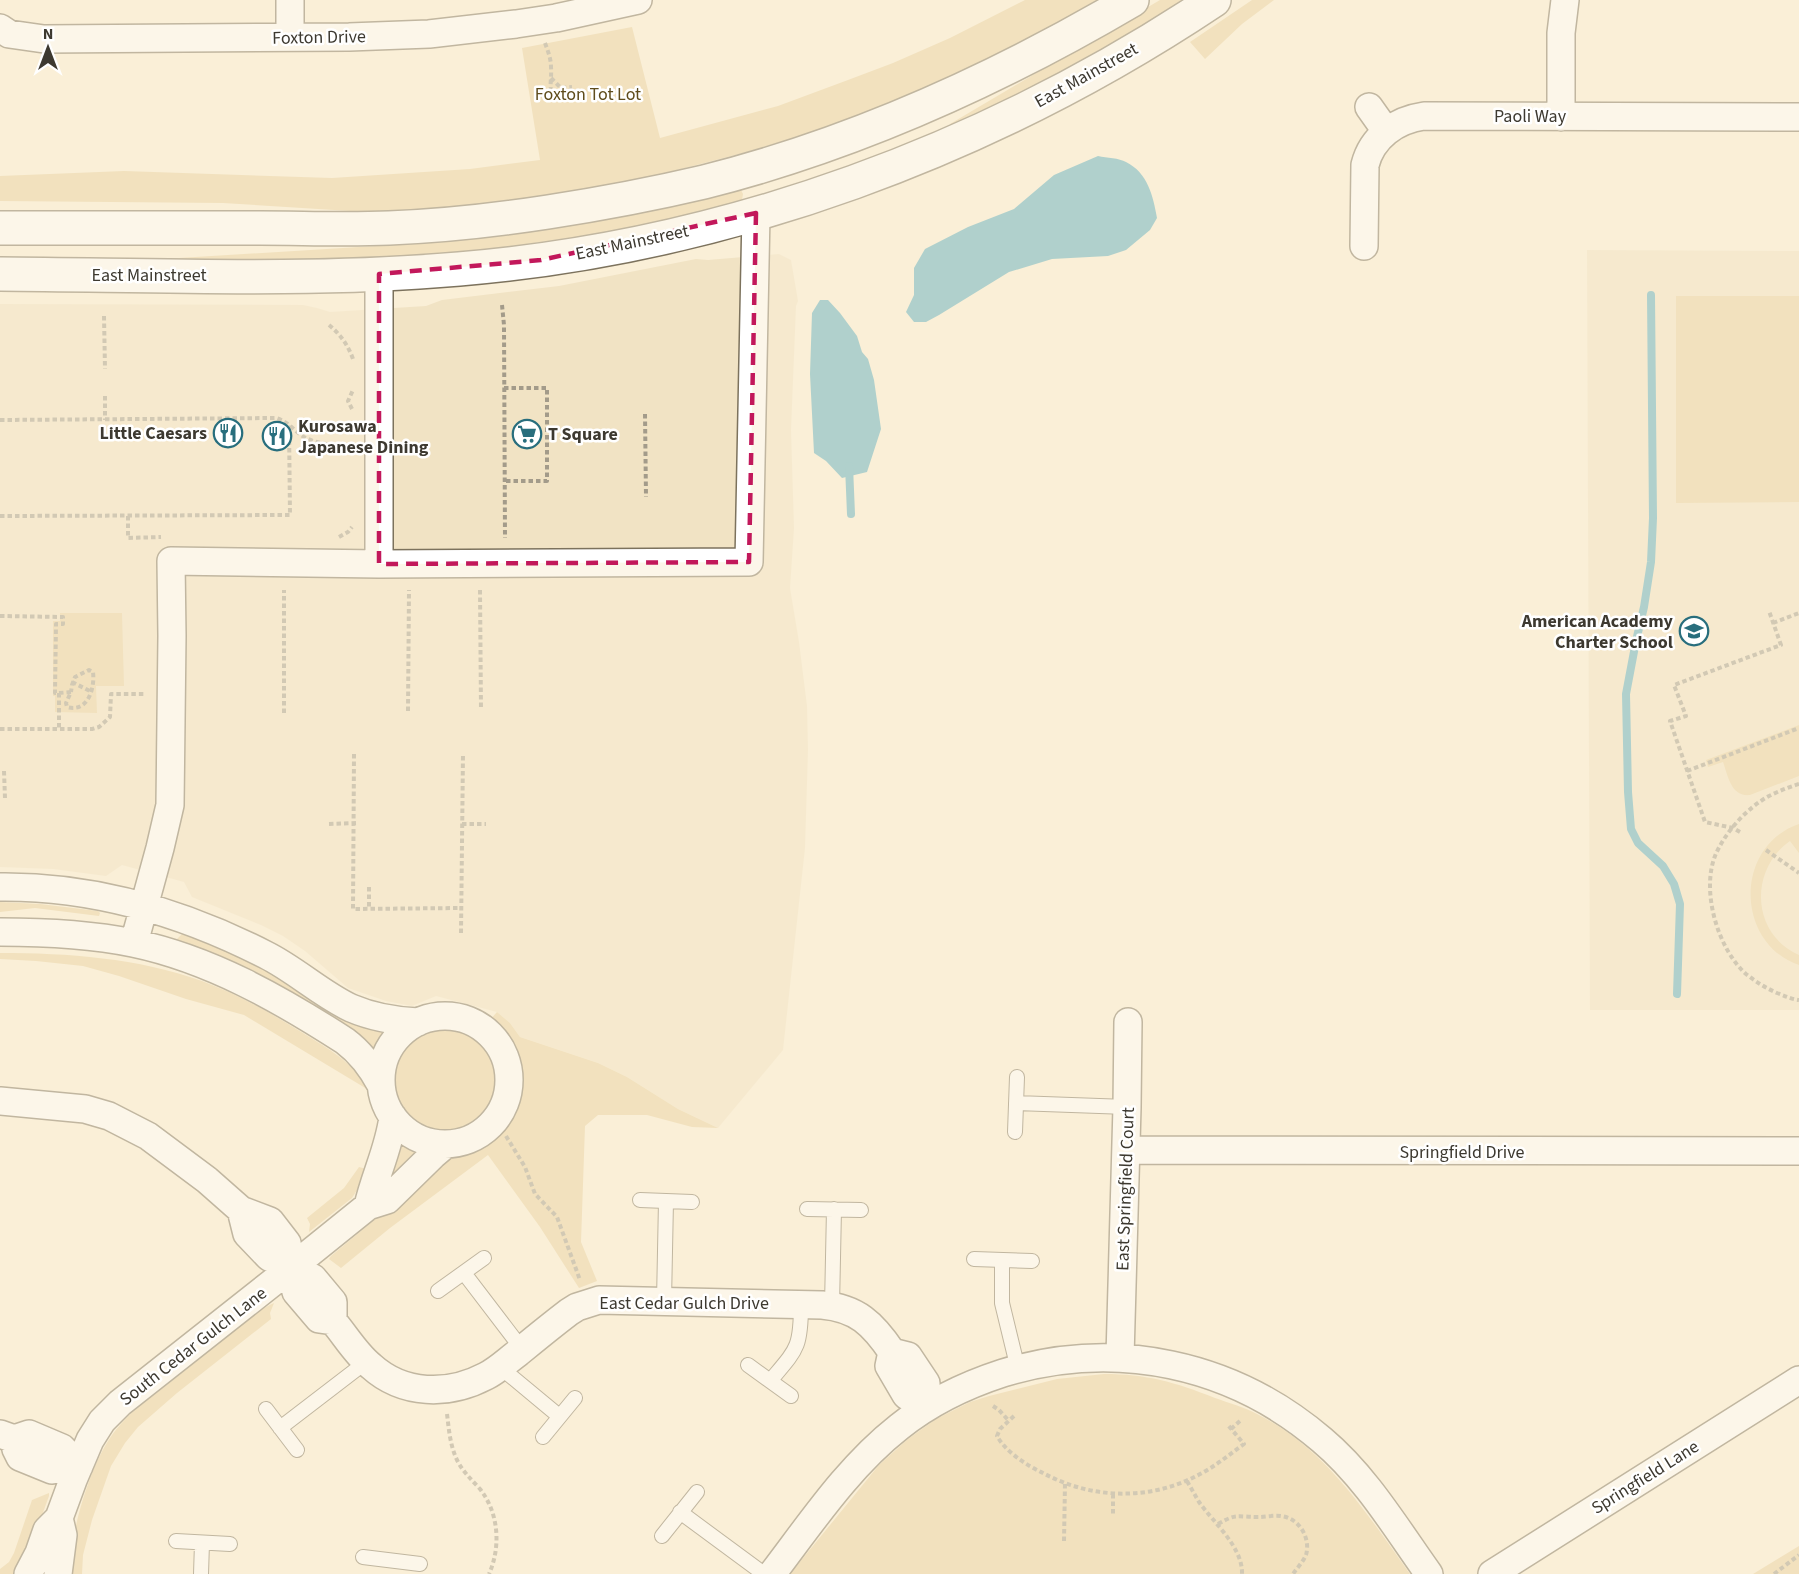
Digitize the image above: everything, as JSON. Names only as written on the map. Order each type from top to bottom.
[{"type":"main road","points":[[0,228],[390,228],[516,217],[630,198],[750,169],[868,129],[957,93],[1053,45],[1132,0]]},
{"type":"main road","name":"East Mainstreet","points":[[0,274],[302,276],[379,274],[460,269],[570,255],[687,232],[847,184],[926,154],[980,130],[1099,70],[1165,32],[1214,0]]},
{"type":"main road","points":[[756,213],[764,189],[770,184],[869,151],[928,128],[940,121],[957,93]]},
{"type":"main road","points":[[0,288],[38,274]]},
{"type":"street","points":[[290,0],[290,37]]},
{"type":"street","name":"Foxton Drive","points":[[0,28],[9,34],[44,39],[429,34],[516,24],[568,8],[638,0]]},
{"type":"street","points":[[1561,117],[1561,33],[1565,0]]},
{"type":"street","points":[[1369,107],[1386,131]]},
{"type":"street","name":"Paoli Way","points":[[1364,246],[1365,165],[1370,150],[1386,131],[1401,122],[1424,116],[1799,117]]},
{"type":"street","points":[[134,943],[166,826],[171,792],[171,561],[379,564],[749,562],[756,213]]},
{"type":"street","points":[[379,274],[379,564]]},
{"type":"street","points":[[0,887],[35,887],[75,891],[143,906],[238,941],[288,967],[350,1007],[387,1020],[417,1022],[448,1016],[477,1024],[488,1032],[504,1055],[508,1068],[507,1096],[495,1120],[473,1138],[446,1144],[431,1142],[416,1137],[393,1117],[385,1102],[381,1085],[367,1062],[351,1046],[261,991],[215,969],[134,943],[54,933],[0,932]]},
{"type":"street","points":[[381,1085],[383,1066],[389,1048],[402,1033],[417,1022]]},
{"type":"street","name":"East Springfield Court","points":[[1120,1357],[1128,1107],[1128,1022]]},
{"type":"street","name":"East Cedar Gulch Drive","points":[[0,1101],[84,1109],[122,1121],[148,1136],[207,1180],[242,1210],[270,1221],[287,1243],[296,1292],[319,1318],[333,1321],[366,1362],[394,1383],[428,1390],[453,1389],[468,1385],[500,1367],[569,1312],[588,1303],[612,1300],[801,1304],[832,1306],[852,1312],[870,1324],[892,1352],[908,1356],[926,1383],[925,1408]]},
{"type":"street","points":[[368,1206],[373,1186],[382,1166],[393,1117]]},
{"type":"street","name":"South Cedar Gulch Lane","points":[[28,1574],[47,1530],[59,1518],[95,1431],[120,1403],[368,1206],[387,1200],[446,1144]]},
{"type":"street","name":"Springfield Drive","points":[[1126,1150],[1799,1151]]},
{"type":"street","points":[[772,1574],[855,1468],[882,1440],[925,1408],[964,1388],[1018,1369],[1072,1359],[1120,1357],[1153,1361],[1206,1374],[1248,1391],[1290,1415],[1323,1440],[1358,1476],[1429,1574]]},
{"type":"street","name":"Springfield Lane","points":[[1492,1574],[1799,1380]]},
{"type":"street","points":[[7,1436],[29,1434],[62,1448],[79,1466]]},
{"type":"street","name":"South Cedar Gulch Lane","points":[[58,1574],[63,1535],[59,1518]]},
{"type":"lane","points":[[1015,1132],[1017,1077]]},
{"type":"lane","points":[[1016,1103],[1128,1107]]},
{"type":"lane","points":[[640,1200],[692,1202]]},
{"type":"lane","points":[[664,1301],[666,1201]]},
{"type":"lane","points":[[807,1209],[861,1210]]},
{"type":"lane","points":[[832,1306],[834,1209]]},
{"type":"lane","points":[[438,1291],[484,1258]]},
{"type":"lane","points":[[974,1259],[1032,1261]]},
{"type":"lane","points":[[1002,1260],[1002,1303],[1018,1369]]},
{"type":"lane","points":[[464,1273],[522,1349]]},
{"type":"lane","points":[[770,1381],[793,1354],[798,1344],[801,1333],[801,1304]]},
{"type":"lane","points":[[280,1428],[366,1362]]},
{"type":"lane","points":[[748,1365],[791,1396]]},
{"type":"lane","points":[[500,1367],[559,1416]]},
{"type":"lane","points":[[543,1437],[575,1398]]},
{"type":"lane","points":[[266,1409],[297,1450]]},
{"type":"lane","points":[[662,1536],[696,1492]]},
{"type":"lane","points":[[680,1512],[764,1574]]},
{"type":"lane","points":[[176,1541],[230,1544]]},
{"type":"lane","points":[[201,1574],[202,1543]]},
{"type":"lane","points":[[363,1557],[392,1567],[420,1563]]},
{"type":"path","points":[[544,42],[550,59],[549,88],[553,98],[561,88],[572,87]]},
{"type":"path","points":[[551,78],[561,88]]},
{"type":"path","points":[[502,305],[505,538]]},
{"type":"path","points":[[105,316],[105,369]]},
{"type":"path","points":[[330,325],[346,344],[354,364]]},
{"type":"path","points":[[352,409],[348,401],[354,384]]},
{"type":"path","points":[[504,388],[547,388],[547,481],[505,481]]},
{"type":"path","points":[[105,396],[105,420]]},
{"type":"path","points":[[645,414],[646,497]]},
{"type":"path","points":[[0,420],[276,418],[285,421],[306,439],[342,448],[352,459]]},
{"type":"path","points":[[0,516],[290,515],[289,425]]},
{"type":"path","points":[[349,455],[353,448]]},
{"type":"path","points":[[128,516],[128,538],[162,537]]},
{"type":"path","points":[[328,537],[339,537],[348,532],[353,523]]},
{"type":"path","points":[[284,590],[284,713]]},
{"type":"path","points":[[408,711],[409,590]]},
{"type":"path","points":[[480,590],[482,710]]},
{"type":"path","points":[[1740,832],[1733,828],[1705,822],[1670,721],[1686,716],[1674,685],[1781,645],[1769,611]]},
{"type":"path","points":[[1773,623],[1799,613]]},
{"type":"path","points":[[0,616],[63,617],[63,624],[56,624],[56,693],[59,693],[59,729]]},
{"type":"path","points":[[89,670],[94,674],[92,692],[83,704],[72,708],[66,705],[72,682],[76,675],[89,670]]},
{"type":"path","points":[[72,682],[92,692]]},
{"type":"path","points":[[59,693],[71,692]]},
{"type":"path","points":[[4,736],[2,729],[92,729],[108,720],[111,712],[111,694],[144,694]]},
{"type":"path","points":[[1687,771],[1799,728]]},
{"type":"path","points":[[64,729],[64,738]]},
{"type":"path","points":[[354,754],[353,909],[462,908]]},
{"type":"path","points":[[461,933],[463,754]]},
{"type":"path","points":[[4,771],[5,798]]},
{"type":"path","points":[[1799,784],[1770,795],[1759,802],[1733,828],[1720,848],[1713,865],[1711,899],[1718,930],[1732,957],[1746,974],[1765,988],[1799,1000]]},
{"type":"path","points":[[329,824],[355,823]]},
{"type":"path","points":[[462,824],[486,824]]},
{"type":"path","points":[[1766,850],[1799,873]]},
{"type":"path","points":[[369,887],[369,908]]},
{"type":"path","points":[[506,1136],[520,1156],[536,1194],[557,1217],[584,1289]]},
{"type":"path","points":[[993,1406],[1009,1421]]},
{"type":"path","points":[[447,1407],[453,1451],[462,1469],[485,1498],[497,1532],[495,1554],[489,1574]]},
{"type":"path","points":[[1014,1416],[997,1432],[1000,1442],[1017,1457],[1065,1483],[1113,1494],[1145,1493],[1187,1481],[1217,1464],[1244,1444],[1227,1424]]},
{"type":"path","points":[[1231,1429],[1241,1420]]},
{"type":"path","points":[[1187,1481],[1199,1502],[1218,1524],[1239,1557],[1242,1574]]},
{"type":"path","points":[[1064,1540],[1065,1483]]},
{"type":"path","points":[[1113,1494],[1113,1516]]},
{"type":"path","points":[[1218,1524],[1234,1516],[1282,1516],[1298,1524],[1304,1534],[1306,1551],[1302,1562],[1293,1574]]},
{"type":"path","points":[[1774,1574],[1799,1555]]},
{"type":"highlighted area","points":[[756,213],[749,562],[379,564],[379,274],[541,260]]},
{"type":"shaded area","name":"American Academy Charter School","points":[[1587,250],[1799,251],[1799,1010],[1590,1010]]},
{"type":"shaded area","points":[[779,254],[791,260],[798,301],[791,430],[794,528],[790,588],[807,706],[805,848],[783,1050],[718,1128],[678,1109],[627,1077],[598,1063],[520,1037],[510,1023],[497,1012],[436,996],[412,1006],[386,1001],[348,988],[305,951],[283,936],[192,897],[184,882],[122,865],[106,876],[53,869],[0,867],[0,304],[303,305],[330,312],[426,306],[442,300],[559,286],[696,259]]},
{"type":"green space","name":"Foxton Tot Lot","points":[[1025,0],[1100,0],[1025,42],[872,111],[820,130],[747,152],[650,177],[595,188],[476,206],[382,213],[223,203],[0,201],[0,176],[124,171],[332,178],[470,169],[540,160],[522,48],[632,27],[660,138],[778,106],[893,63],[950,38]]},
{"type":"green space","points":[[1160,0],[1188,0],[1119,42],[951,128],[950,124]]},
{"type":"green space","points":[[1252,0],[1274,0],[1242,24],[1205,59],[1190,42]]},
{"type":"green space","points":[[739,190],[743,194],[742,200],[705,211],[564,239],[452,254],[300,260],[0,261],[0,258],[179,258],[440,242],[507,234],[698,200]]},
{"type":"green space","points":[[1676,296],[1799,296],[1799,502],[1676,503]]},
{"type":"green space","points":[[60,613],[122,613],[124,686],[96,686],[97,713],[55,712],[53,621],[60,621]]},
{"type":"green space","points":[[1799,725],[1799,776],[1750,795],[1744,795],[1734,789],[1723,762],[1708,767],[1706,760]]},
{"type":"green space","points":[[1799,824],[1799,853],[1790,841],[1777,853],[1767,868],[1762,884],[1761,901],[1764,917],[1772,932],[1783,945],[1799,955],[1799,965],[1778,954],[1763,937],[1754,917],[1751,894],[1754,872],[1763,852],[1778,835]]},
{"type":"green space","points":[[0,902],[40,904],[100,913],[99,916],[35,908],[0,912]]},
{"type":"green space","points":[[182,934],[253,962],[389,1031],[377,1059],[175,941]]},
{"type":"green space","points":[[0,953],[102,958],[153,967],[202,981],[254,1004],[331,1050],[355,1071],[367,1089],[244,1015],[83,966],[0,959]]},
{"type":"green space","points":[[497,1012],[510,1023],[520,1037],[598,1063],[627,1077],[678,1109],[718,1128],[692,1127],[647,1115],[598,1115],[585,1126],[581,1242],[597,1281],[579,1288],[540,1227],[488,1155],[390,1228],[341,1268],[329,1259],[331,1256],[446,1158],[487,1137],[504,1119],[514,1096],[516,1071],[509,1047],[489,1021]]},
{"type":"green space","points":[[446,1024],[467,1028],[486,1040],[498,1059],[502,1080],[498,1101],[486,1120],[467,1132],[446,1136],[425,1132],[406,1120],[394,1101],[390,1080],[394,1059],[406,1040],[425,1028]]},
{"type":"green space","points":[[402,1140],[427,1149],[385,1193]]},
{"type":"green space","points":[[359,1167],[370,1170],[352,1198],[309,1232],[310,1224],[307,1218],[344,1188]]},
{"type":"green space","points":[[274,1303],[270,1313],[271,1319],[177,1393],[138,1427],[125,1443],[111,1466],[92,1520],[83,1555],[82,1574],[68,1574],[84,1495],[109,1439],[136,1409],[238,1327]]},
{"type":"green space","points":[[1104,1374],[1147,1377],[1173,1383],[1247,1409],[1282,1428],[1304,1445],[1343,1484],[1378,1528],[1410,1574],[790,1574],[879,1465],[908,1439],[936,1419],[970,1402],[989,1396],[1057,1379]]},
{"type":"green space","points":[[49,1493],[33,1540],[17,1574],[0,1574],[0,1569],[9,1562],[14,1553],[32,1500]]},
{"type":"green space","points":[[1799,1546],[1799,1574],[1753,1574]]},
{"type":"water","points":[[1098,156],[1126,162],[1140,172],[1151,194],[1157,218],[1150,230],[1126,250],[1108,256],[1052,259],[1009,272],[926,322],[914,322],[906,312],[914,295],[914,268],[925,249],[968,227],[1014,209],[1054,175]]},
{"type":"water","points":[[820,300],[828,300],[840,313],[857,336],[862,352],[868,359],[874,380],[881,429],[867,472],[842,478],[826,461],[814,453],[810,374],[812,313]]},
{"type":"waterway","points":[[1651,295],[1653,518],[1651,562],[1626,694],[1628,792],[1631,829],[1638,843],[1663,866],[1674,884],[1680,904],[1677,994]]},
{"type":"waterway","points":[[849,466],[851,514]]},
{"type":"place","name":"Little Caesars","points":[[228,433]]},
{"type":"place","name":"T Square","points":[[527,434]]},
{"type":"place","name":"Kurosawa Japanese Dining","points":[[277,436]]},
{"type":"place","name":"American Academy Charter School","points":[[1694,631]]}]
